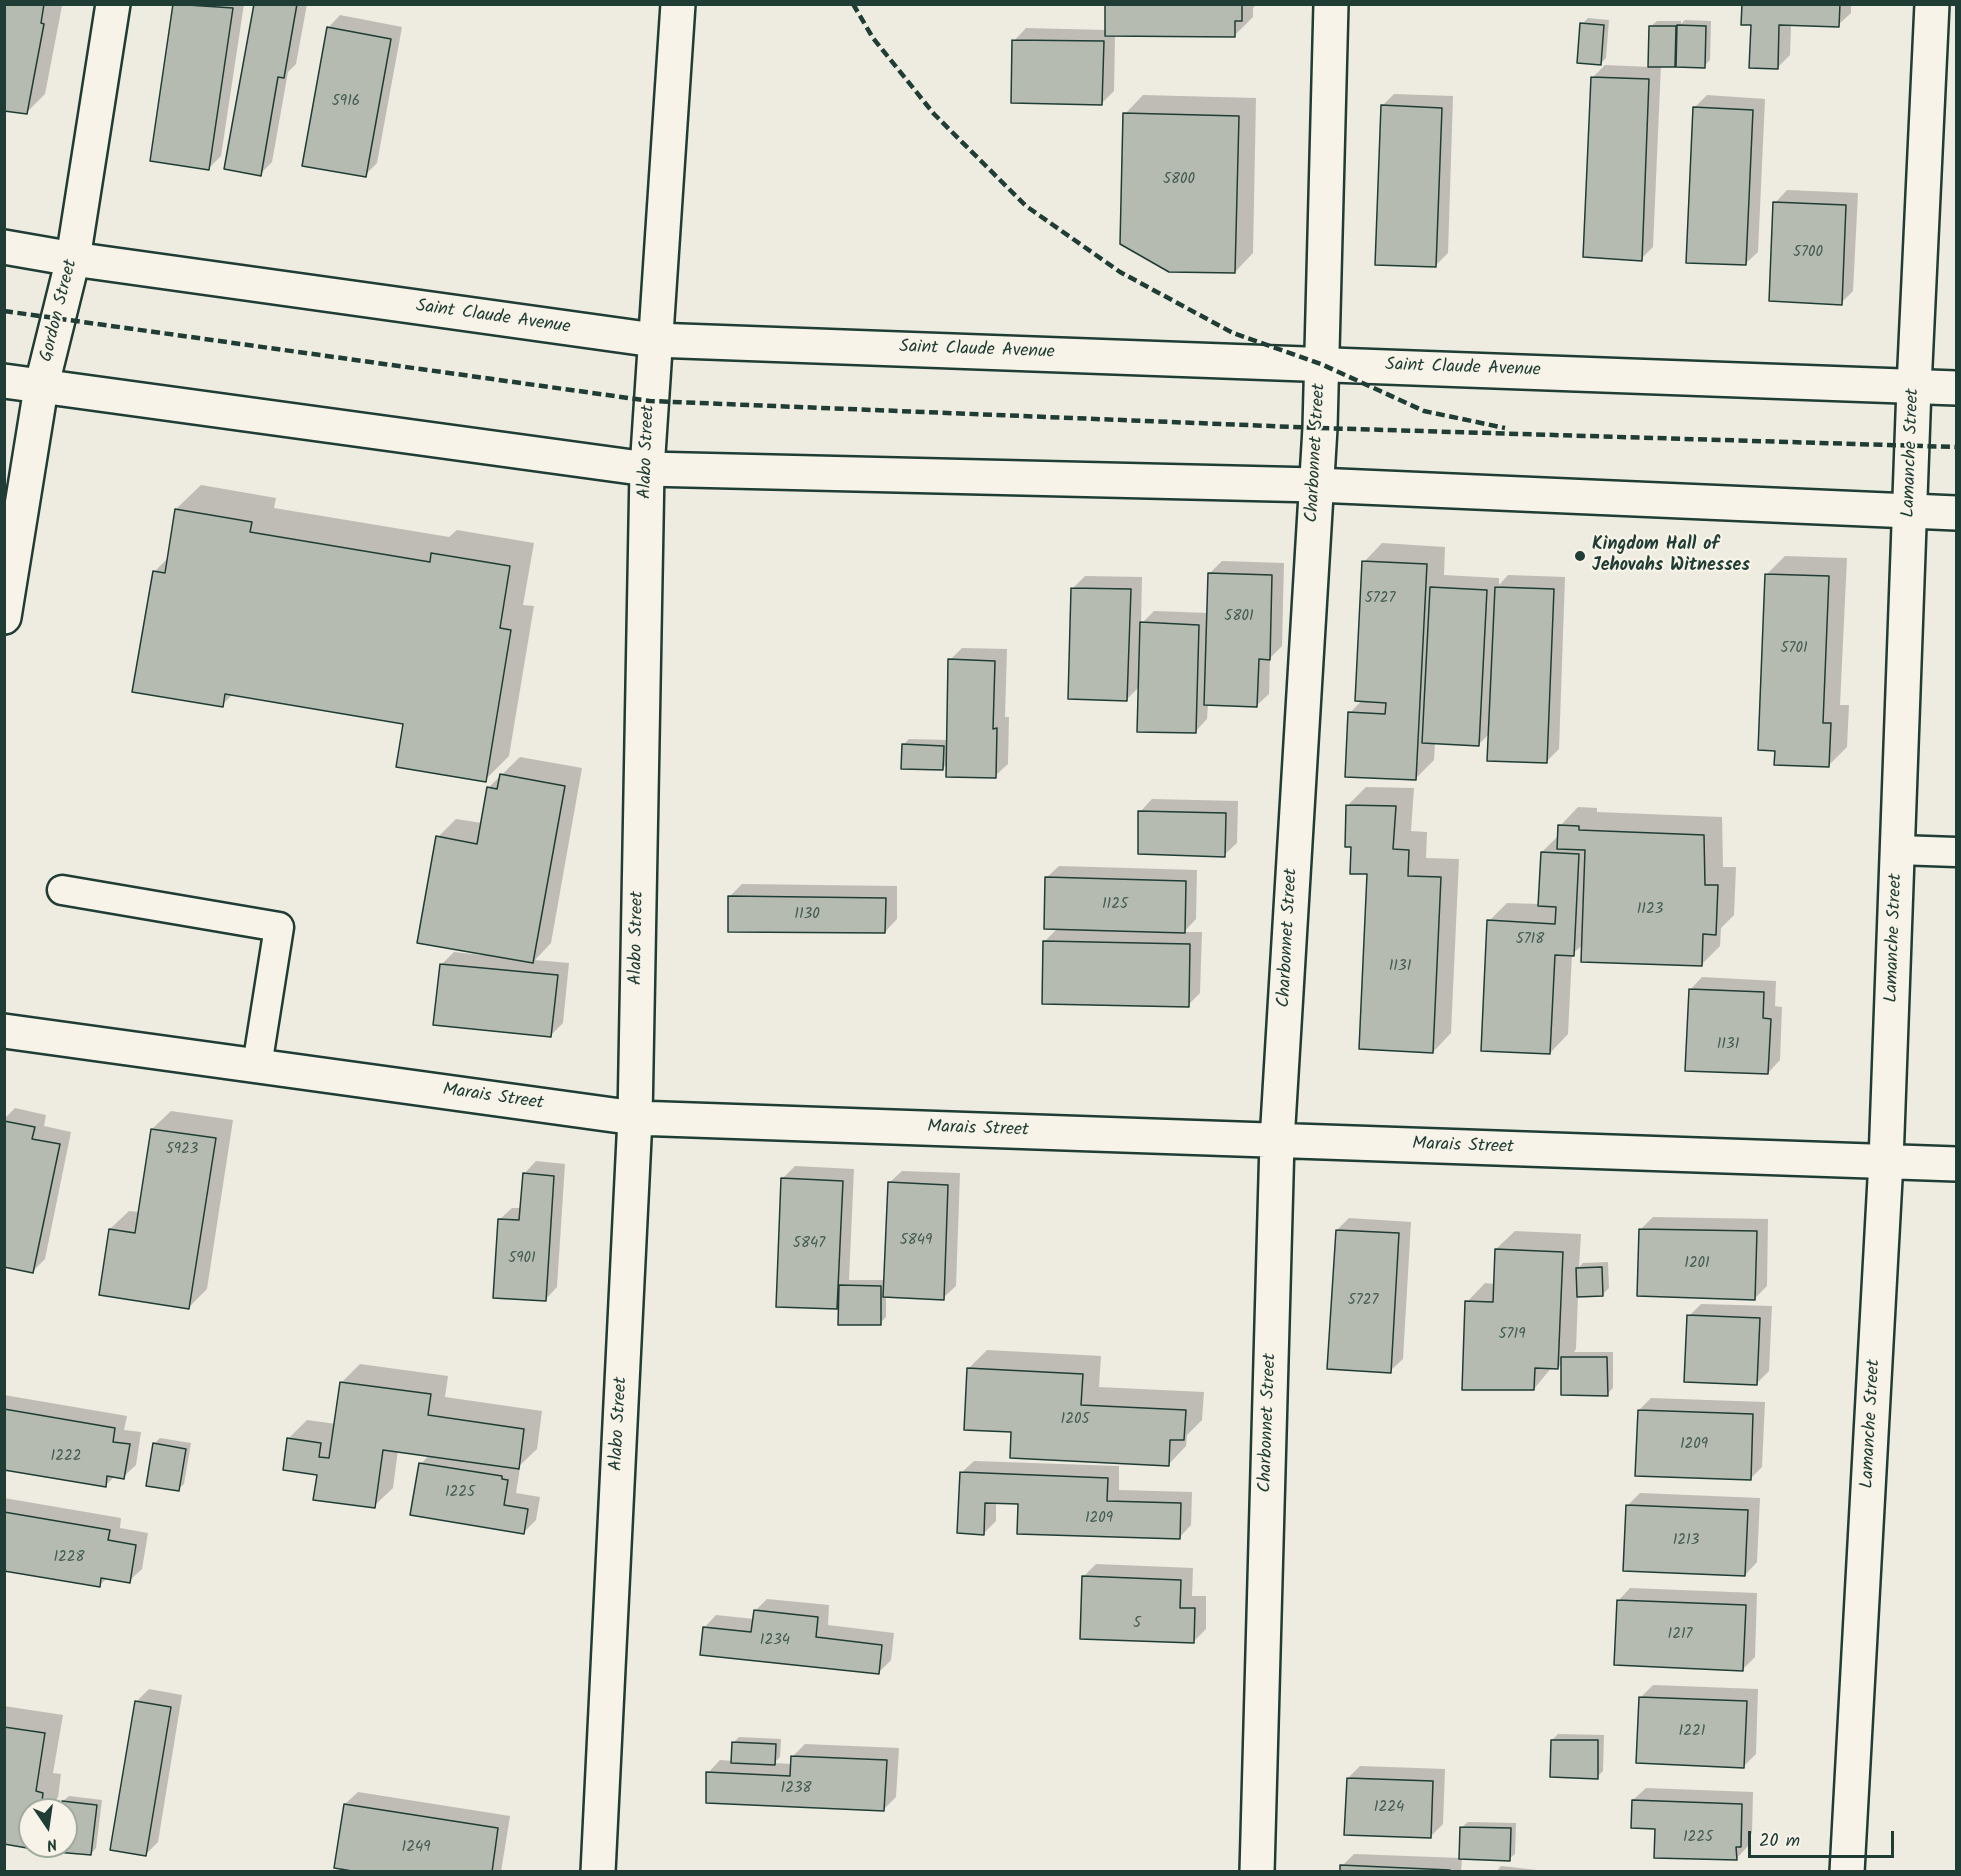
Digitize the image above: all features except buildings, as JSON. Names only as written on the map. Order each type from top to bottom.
[{"type":"street","name":"Gordon Street","points":[[4,617],[41,388],[74,260],[112,4]]},
{"type":"street","name":"Alabo Street","points":[[598,1872],[635,1118],[646,469],[678,4]]},
{"type":"street","name":"Charbonnet Street","points":[[1257,1872],[1277,1141],[1316,485],[1331,4]]},
{"type":"street","name":"Lamanche Street","points":[[1847,1872],[1886,1161],[1914,387],[1932,4]]},
{"type":"street","name":"Saint Claude Avenue","points":[[4,247],[74,260],[654,340],[1956,388]]},
{"type":"street","points":[[4,381],[41,388],[646,469],[1316,485],[1956,513]]},
{"type":"street","name":"Marais Street","points":[[4,1030],[635,1118],[1956,1164]]},
{"type":"lane","points":[[1898,850],[1956,852]]},
{"type":"lane","points":[[62,890],[279,927],[258,1066]]},
{"type":"railway","points":[[853,4],[873,38],[934,114],[1026,206],[1120,272],[1233,333],[1321,364],[1424,411],[1505,428]]},
{"type":"railway","points":[[4,311],[650,401],[1320,428],[1956,447]]},
{"type":"place","name":"Kingdom Hall of Jehovahs Witnesses","points":[[1580,556]]}]
